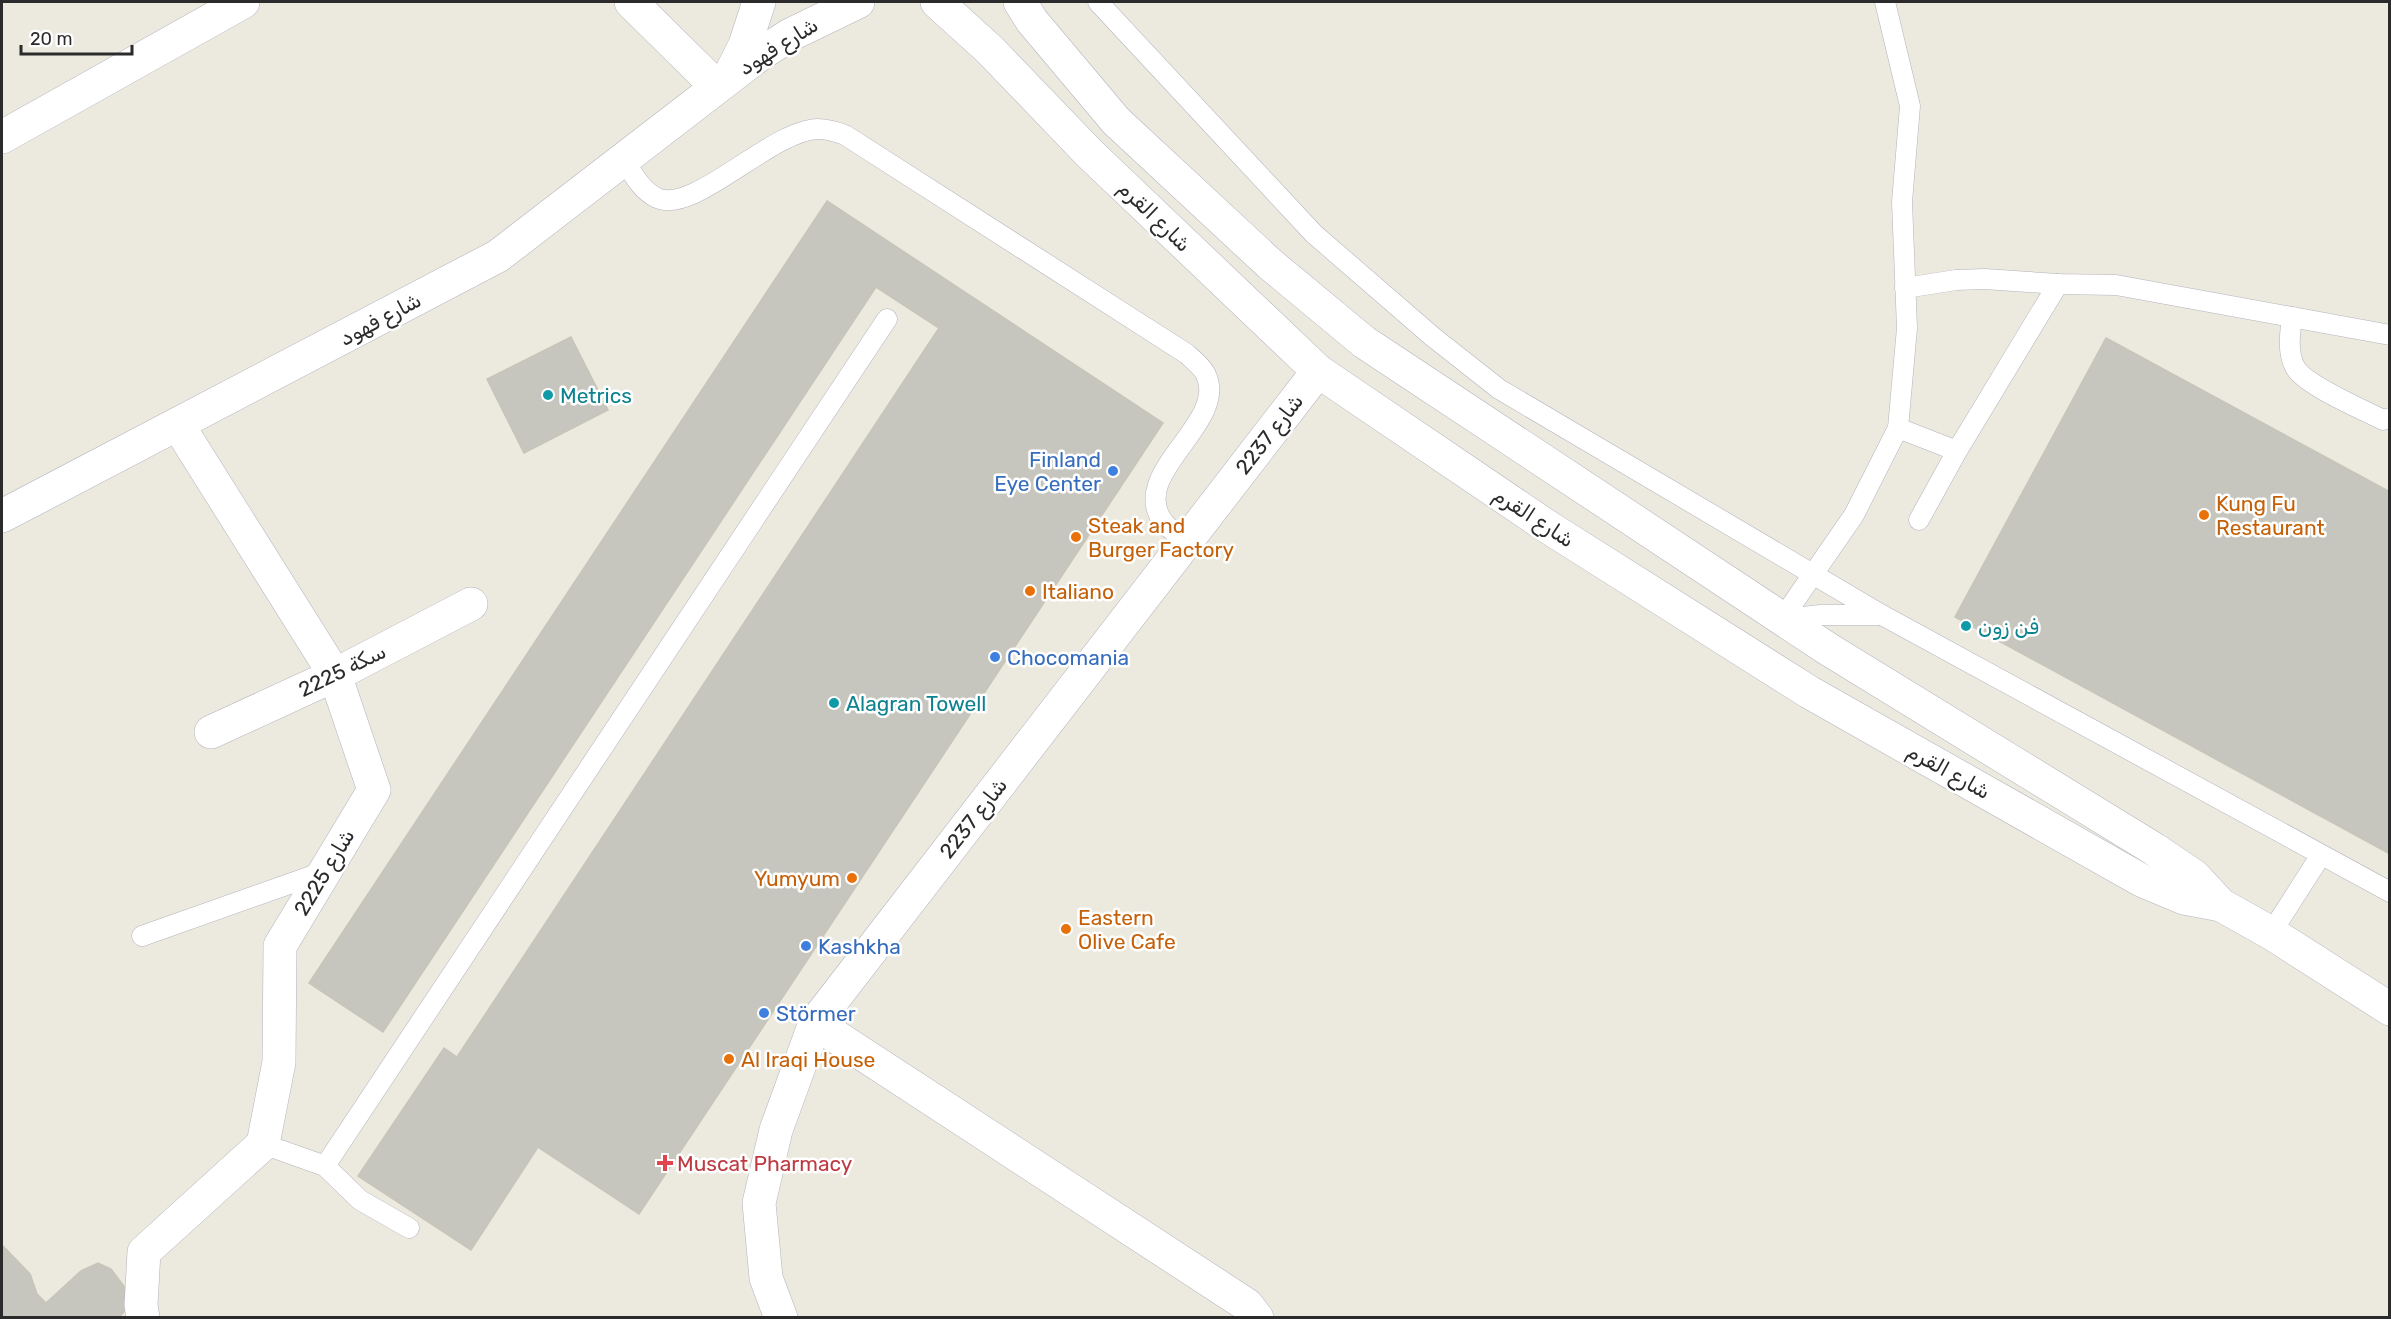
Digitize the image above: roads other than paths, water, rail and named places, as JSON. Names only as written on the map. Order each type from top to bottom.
[{"type":"street","points":[[2,136],[243,2]]},
{"type":"street","points":[[631,2],[723,82]]},
{"type":"street","name":"شارع فهود","points":[[723,82],[745,45],[759,2]]},
{"type":"street","name":"شارع فهود","points":[[2,516],[498,256],[723,82],[790,35],[858,2]]},
{"type":"street","name":"شارع القرم","points":[[937,2],[990,50],[1089,153],[1318,371],[1548,527],[1809,692],[2141,880],[2184,898],[2221,905]]},
{"type":"street","name":"شارع القرم","points":[[1020,2],[1032,21],[1116,121],[1270,264],[1364,342],[1782,619],[2154,849],[2194,876],[2221,905],[2271,933],[2390,1009]]},
{"type":"street","name":"2237 شارع","points":[[781,1317],[766,1278],[759,1203],[776,1130],[815,1023],[1318,371]]},
{"type":"street","name":"شارع 2225","points":[[178,425],[335,675],[374,789],[280,946],[279,1062],[263,1144]]},
{"type":"street","name":"سكة 2225","points":[[211,732],[335,675],[471,604]]},
{"type":"street","points":[[815,1023],[1247,1305],[1257,1317]]},
{"type":"street","points":[[143,1317],[141,1305],[144,1252],[263,1144]]},
{"type":"lane","points":[[1098,2],[1314,234],[1432,337],[1499,389],[1882,615],[2390,892]]},
{"type":"lane","points":[[1782,619],[1854,514],[1898,428],[1907,328],[1902,202],[1910,106],[1885,2]]},
{"type":"lane","points":[[624,160],[640,185],[659,199],[670,201],[692,195],[793,135],[819,129],[845,135],[1187,354],[1206,373],[1210,389],[1206,406],[1159,481],[1155,495],[1158,512],[1165,524],[1186,542]]},
{"type":"lane","points":[[1905,288],[1956,280],[1985,279],[2116,285],[2388,333]]},
{"type":"lane","points":[[1919,520],[1957,451],[2058,284]]},
{"type":"lane","points":[[2292,316],[2289,341],[2295,368],[2318,387],[2383,420],[2390,418]]},
{"type":"lane","points":[[325,1166],[886,319]]},
{"type":"lane","points":[[1898,428],[1957,451]]},
{"type":"lane","points":[[1782,619],[1821,615],[1882,615]]},
{"type":"lane","points":[[2271,933],[2321,855]]},
{"type":"lane","points":[[142,936],[323,872]]},
{"type":"lane","points":[[263,1144],[325,1166],[360,1200],[409,1228]]},
{"type":"place","name":"Metrics","points":[[548,395]]},
{"type":"place","name":"Finland Eye Center","points":[[1113,471]]},
{"type":"place","name":"Kung Fu Restaurant","points":[[2204,515]]},
{"type":"place","name":"Steak and Burger Factory","points":[[1076,537]]},
{"type":"place","name":"Italiano","points":[[1030,591]]},
{"type":"place","name":"فن زون","points":[[1966,626]]},
{"type":"place","name":"Chocomania","points":[[995,657]]},
{"type":"place","name":"Alagran Towell","points":[[834,703]]},
{"type":"place","name":"Yumyum","points":[[852,878]]},
{"type":"place","name":"Eastern Olive Cafe","points":[[1066,929]]},
{"type":"place","name":"Kashkha","points":[[806,946]]},
{"type":"place","name":"Störmer","points":[[764,1013]]},
{"type":"place","name":"Al Iraqi House","points":[[729,1059]]},
{"type":"place","name":"Muscat Pharmacy","points":[[665,1163]]}]
